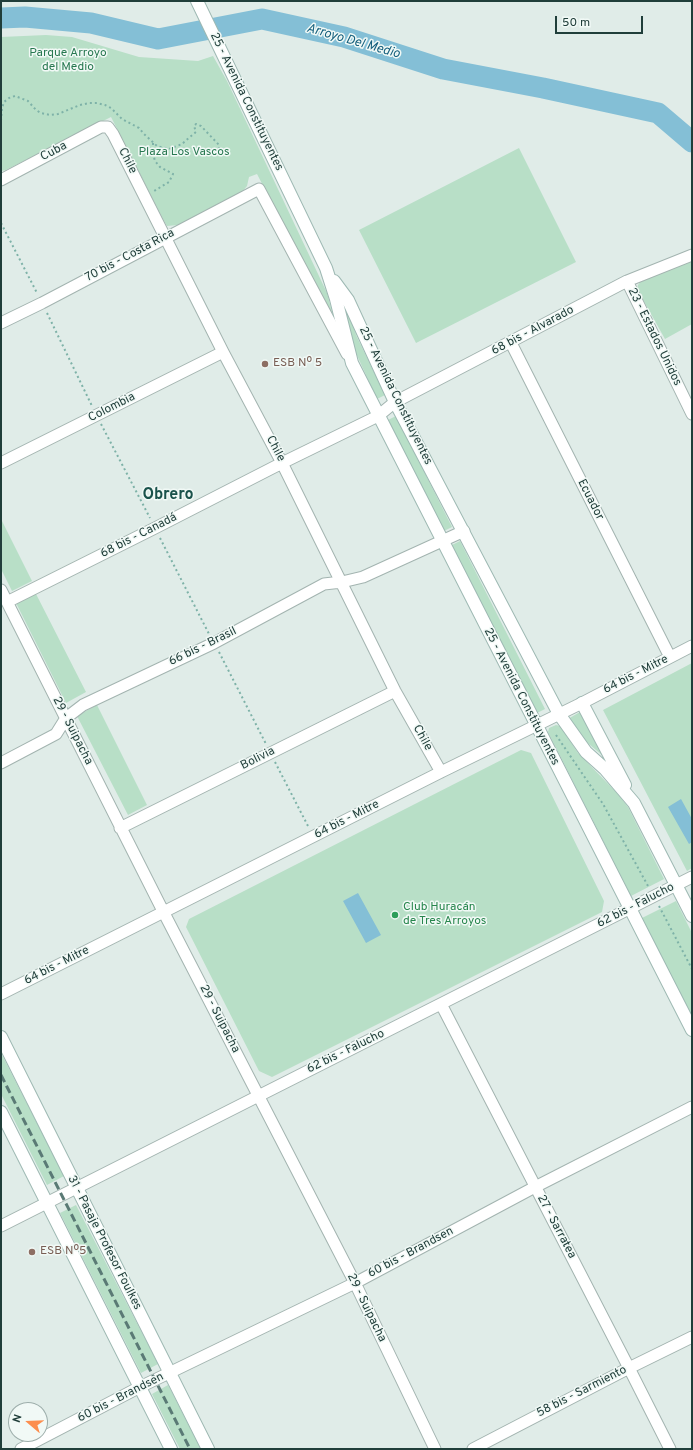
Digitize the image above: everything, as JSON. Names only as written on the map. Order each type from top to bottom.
[{"type":"main road","name":"25 - Avenida Constituyentes","points":[[197,1],[326,268],[336,299],[352,363],[692,1030]]},
{"type":"main road","name":"25 - Avenida Constituyentes","points":[[326,268],[348,300],[395,402],[560,714],[586,752],[605,769],[634,803],[692,916]]},
{"type":"main road","points":[[582,703],[634,803]]},
{"type":"main road","name":"31 - Pasaje Profesor Foulkes","points":[[1,1037],[208,1449]]},
{"type":"main road","points":[[1,1112],[171,1449]]},
{"type":"street","name":"Cuba","points":[[1,180],[101,127],[108,127]]},
{"type":"street","name":"Chile","points":[[108,127],[166,237],[223,352],[282,463],[395,691],[441,772]]},
{"type":"street","name":"70 bis - Costa Rica","points":[[1,323],[259,189]]},
{"type":"street","name":"25 - Avenida Constituyentes","points":[[259,189],[352,363]]},
{"type":"street","name":"68 bis - Alvarado","points":[[378,416],[395,402],[511,343],[627,281],[692,255]]},
{"type":"street","name":"23 - Estados Unidos","points":[[627,281],[692,414]]},
{"type":"street","name":"Ecuador","points":[[511,343],[670,657]]},
{"type":"street","name":"Colombia","points":[[1,463],[223,352]]},
{"type":"street","name":"68 bis - Canadá","points":[[6,602],[378,416]]},
{"type":"street","name":"66 bis - Brasil","points":[[1,763],[56,734],[66,718],[83,705],[214,643],[324,584],[342,582],[363,577],[464,531]]},
{"type":"street","name":"29 - Suipacha","points":[[1,590],[120,828],[355,1283],[435,1449]]},
{"type":"street","name":"64 bis - Mitre","points":[[1,994],[441,772],[582,703],[692,646]]},
{"type":"street","name":"Bolivia","points":[[120,828],[395,691]]},
{"type":"street","name":"62 bis - Falucho","points":[[1,1226],[692,878]]},
{"type":"street","name":"27 - Sarratea","points":[[441,1004],[670,1449]]},
{"type":"street","name":"60 bis - Brandsen","points":[[21,1449],[140,1387],[170,1374],[355,1283],[535,1187],[692,1107]]},
{"type":"street","name":"58 bis - Sarmiento","points":[[473,1449],[692,1337]]},
{"type":"path","points":[[144,195],[159,189],[169,182],[173,174],[160,167],[155,161],[153,154],[153,143]]},
{"type":"path","points":[[556,735],[603,804],[654,896],[692,969]]},
{"type":"green space","points":[[46,35],[72,37],[139,57],[198,61],[213,56],[227,81],[327,293],[336,327],[257,174],[249,177],[247,186],[242,192],[178,225],[167,226],[111,117],[6,170],[1,171],[1,37]]},
{"type":"green space","points":[[519,148],[576,262],[416,343],[359,230]]},
{"type":"green space","points":[[692,261],[692,324],[665,339],[637,289],[638,285],[641,281]]},
{"type":"green space","points":[[345,302],[356,335],[385,395],[377,399],[355,351],[340,304]]},
{"type":"green space","points":[[396,416],[452,527],[444,531],[388,420]]},
{"type":"green space","points":[[1,519],[32,581],[12,591],[1,569]]},
{"type":"green space","points":[[460,541],[545,709],[537,713],[452,545]]},
{"type":"green space","points":[[35,592],[86,692],[66,703],[16,603]]},
{"type":"green space","points":[[692,663],[692,868],[687,871],[603,710]]},
{"type":"green space","points":[[97,705],[147,805],[128,815],[77,716]]},
{"type":"green space","points":[[580,712],[602,755],[584,740],[568,719]]},
{"type":"green space","points":[[556,725],[560,726],[578,753],[617,793],[628,807],[664,879],[631,896],[548,732],[549,728]]},
{"type":"green space","name":"Club Huracán de Tres Arroyos","points":[[521,750],[531,753],[604,901],[602,912],[272,1077],[259,1071],[186,927],[189,919]]},
{"type":"green space","points":[[676,901],[692,933],[692,1017],[642,918]]},
{"type":"green space","points":[[1,1053],[64,1176],[47,1185],[1,1094]]},
{"type":"green space","points":[[76,1205],[158,1364],[141,1373],[60,1213]]},
{"type":"green space","points":[[168,1385],[201,1449],[180,1449],[152,1394]]},
{"type":"water","points":[[681,799],[692,819],[692,842],[689,844],[668,807]]},
{"type":"water","points":[[358,893],[381,935],[366,943],[343,901]]},
{"type":"waterway","name":"Arroyo Del Medio","points":[[1,18],[25,17],[91,23],[158,39],[262,19],[344,37],[443,69],[543,88],[658,113],[692,142]]},
{"type":"railway","points":[[1,1075],[190,1449]]},
{"type":"place","name":"ESB Nº 5","points":[[265,364]]},
{"type":"place","name":"Club Huracán de Tres Arroyos","points":[[395,915]]},
{"type":"place","name":"ESB Nº5","points":[[32,1252]]},
{"type":"district","name":"Obrero","points":[[168,496]]},
{"type":"park label","name":"Parque Arroyo del Medio","points":[[68,61]]},
{"type":"park label","name":"Plaza Los Vascos","points":[[184,153]]}]
